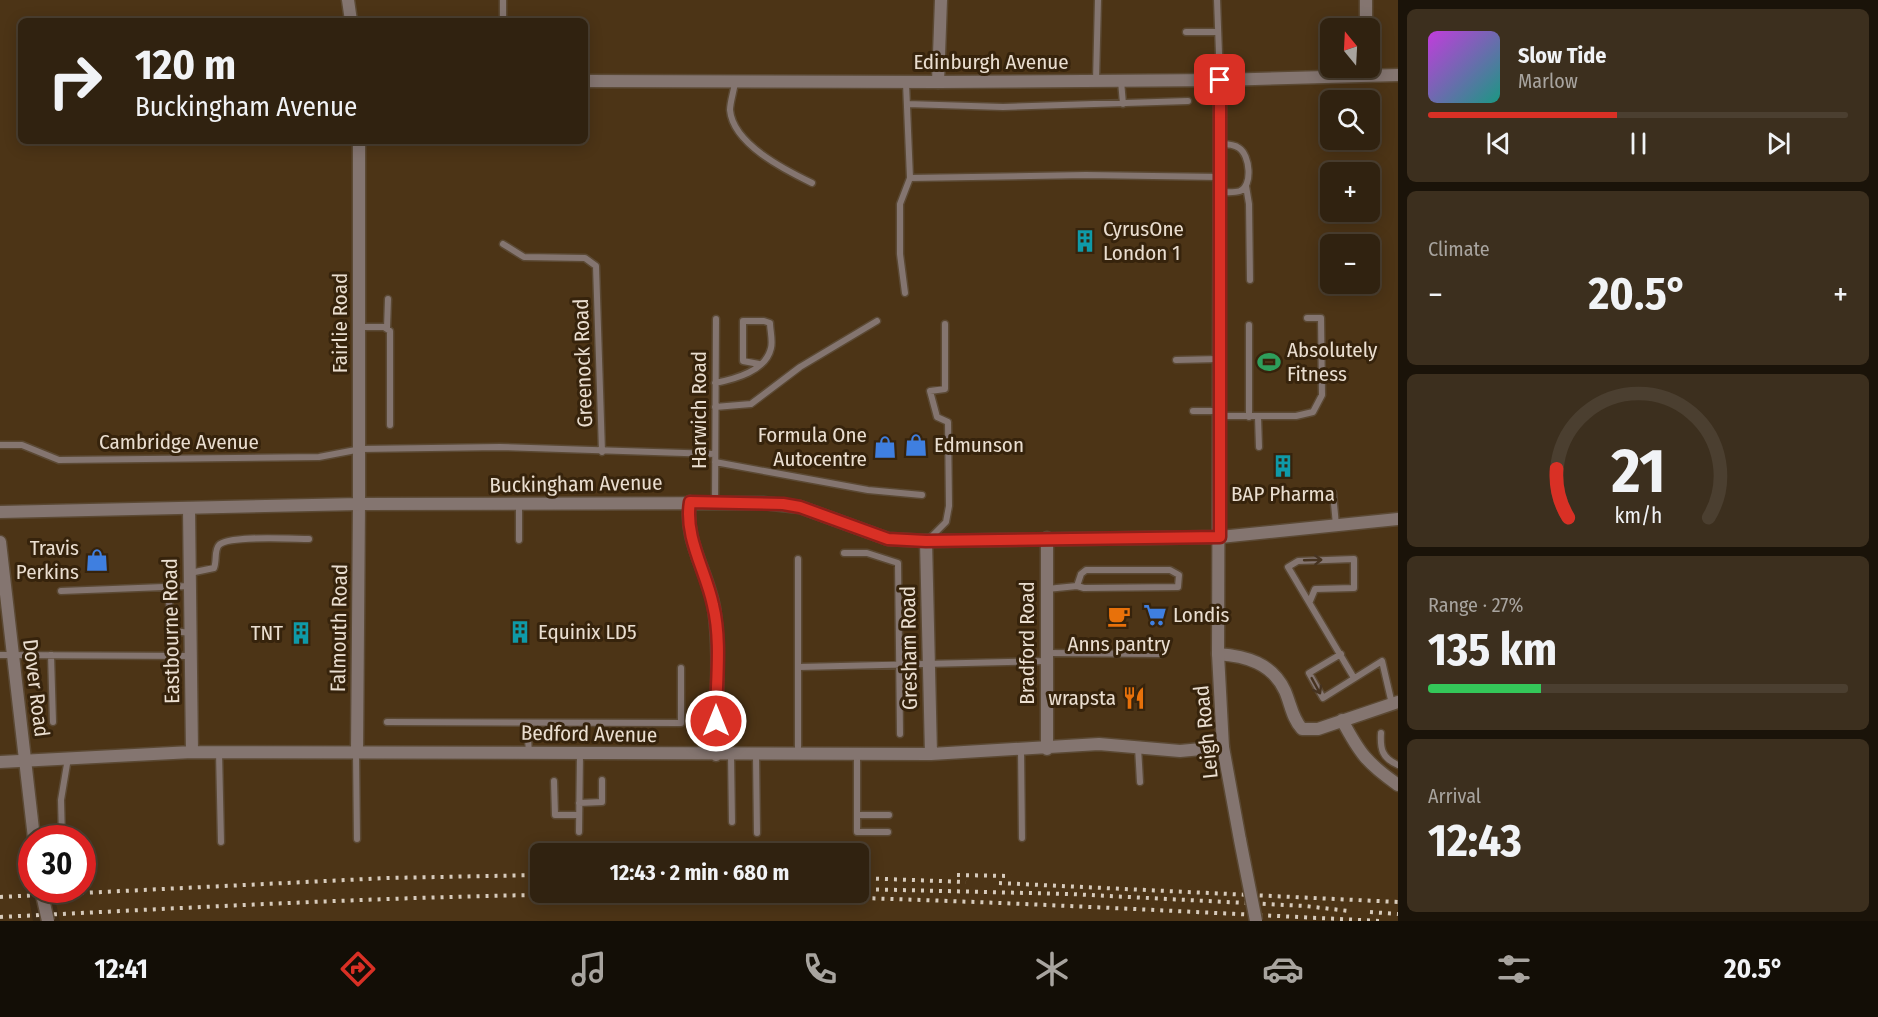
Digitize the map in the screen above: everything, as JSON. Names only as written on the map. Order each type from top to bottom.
[{"type":"street","points":[[348,0],[351,18]]},
{"type":"street","points":[[938,82],[941,0]]},
{"type":"street","points":[[1366,0],[1366,18]]},
{"type":"street","name":"Edinburgh Avenue","points":[[1380,73],[1398,75]]},
{"type":"street","name":"Edinburgh Avenue","points":[[588,81],[1121,81],[1220,80],[1320,74]]},
{"type":"street","name":"Leigh Road","points":[[1220,80],[1218,654],[1223,747],[1256,921]]},
{"type":"street","name":"Fairlie Road","points":[[358,144],[361,449],[359,504]]},
{"type":"street","points":[[690,502],[687,515],[690,531],[714,606],[716,624],[716,755]]},
{"type":"street","name":"Buckingham Avenue","points":[[0,512],[359,504],[519,505],[715,502],[800,507],[888,539],[926,541],[1220,537],[1398,519]]},
{"type":"street","name":"Falmouth Road","points":[[356,752],[359,504]]},
{"type":"street","name":"Eastbourne Road","points":[[189,509],[192,752]]},
{"type":"street","name":"Bradford Road","points":[[1047,538],[1047,749]]},
{"type":"street","name":"Gresham Road","points":[[926,541],[931,754]]},
{"type":"street","name":"Dover Road","points":[[0,542],[6,655],[25,760],[32,825]]},
{"type":"street","points":[[1218,654],[1240,655],[1265,666],[1284,690],[1294,720],[1302,729],[1318,729],[1395,703]]},
{"type":"street","points":[[1342,720],[1359,751],[1370,765],[1398,785]]},
{"type":"street","name":"Bedford Avenue","points":[[0,762],[192,752],[857,755],[1047,749],[1099,744],[1180,751],[1223,747]]},
{"type":"street","points":[[44,903],[48,921]]},
{"type":"lane","points":[[503,0],[503,18]]},
{"type":"lane","points":[[1096,81],[1098,0]]},
{"type":"lane","points":[[1217,0],[1220,80]]},
{"type":"lane","points":[[1186,33],[1218,32]]},
{"type":"lane","points":[[1121,81],[1123,104]]},
{"type":"lane","points":[[735,82],[730,110],[737,132],[784,170],[813,183]]},
{"type":"lane","points":[[905,293],[900,254],[900,204],[910,178],[906,82]]},
{"type":"lane","points":[[907,104],[1003,107],[1188,101]]},
{"type":"lane","points":[[1220,144],[1239,147],[1245,154],[1248,166],[1246,186],[1249,204],[1250,280]]},
{"type":"lane","points":[[910,178],[1086,175],[1220,177]]},
{"type":"lane","points":[[1220,192],[1241,191],[1246,186]]},
{"type":"lane","name":"Greenock Road","points":[[503,244],[524,257],[589,259],[596,266],[602,452]]},
{"type":"lane","points":[[388,299],[390,425]]},
{"type":"lane","points":[[1193,411],[1249,417],[1304,416],[1313,412],[1322,394],[1321,318],[1307,318]]},
{"type":"lane","name":"Harwich Road","points":[[715,502],[716,319]]},
{"type":"lane","points":[[715,382],[740,379],[759,364],[772,348],[770,323],[743,321],[743,361],[759,364]]},
{"type":"lane","points":[[715,407],[751,404],[800,367],[877,321]]},
{"type":"lane","points":[[926,541],[946,522],[949,506],[948,422],[937,417],[930,391],[945,389],[945,324]]},
{"type":"lane","points":[[1249,325],[1249,417]]},
{"type":"lane","points":[[360,327],[387,328]]},
{"type":"lane","points":[[1176,360],[1220,359]]},
{"type":"lane","points":[[1258,417],[1259,447]]},
{"type":"lane","name":"Cambridge Avenue","points":[[0,445],[22,445],[59,460],[319,457],[361,449],[501,447],[715,454]]},
{"type":"lane","points":[[715,462],[868,490],[922,495]]},
{"type":"lane","points":[[1333,493],[1336,525]]},
{"type":"lane","points":[[519,505],[519,540]]},
{"type":"lane","points":[[190,573],[214,568],[217,549],[223,542],[309,539]]},
{"type":"lane","points":[[844,553],[867,553],[898,563],[900,734]]},
{"type":"lane","points":[[798,559],[798,755]]},
{"type":"lane","points":[[1310,601],[1315,589],[1354,588],[1354,559],[1298,561],[1288,567],[1306,593],[1310,601],[1341,654],[1354,678]]},
{"type":"lane","points":[[1047,589],[1077,586],[1178,587],[1179,575],[1170,570],[1086,570],[1081,574],[1077,586]]},
{"type":"lane","points":[[61,591],[190,586]]},
{"type":"lane","points":[[168,587],[171,628],[173,631],[191,633]]},
{"type":"lane","points":[[799,667],[929,665],[1047,657],[1161,654]]},
{"type":"lane","points":[[1341,654],[1309,673],[1323,698],[1349,684],[1354,678],[1382,661],[1395,703]]},
{"type":"lane","points":[[6,655],[191,656]]},
{"type":"lane","points":[[51,655],[53,722]]},
{"type":"lane","points":[[387,722],[681,723],[681,668]]},
{"type":"lane","points":[[527,724],[529,753]]},
{"type":"lane","points":[[1381,733],[1380,748],[1384,756],[1398,765]]},
{"type":"lane","points":[[1138,747],[1140,782]]},
{"type":"lane","points":[[1021,750],[1022,838]]},
{"type":"lane","points":[[219,752],[221,842]]},
{"type":"lane","points":[[356,752],[357,839]]},
{"type":"lane","points":[[579,832],[580,754]]},
{"type":"lane","points":[[731,755],[732,822]]},
{"type":"lane","points":[[756,755],[757,833]]},
{"type":"lane","points":[[857,755],[857,832],[888,832]]},
{"type":"lane","points":[[62,825],[61,800],[68,758]]},
{"type":"lane","points":[[579,803],[602,802],[602,780]]},
{"type":"lane","points":[[554,781],[555,815],[579,815]]},
{"type":"lane","points":[[857,816],[889,815]]},
{"type":"shaded area","points":[[0,0],[1398,0],[1398,921],[60,921],[56,903],[96,903],[96,825],[18,825],[18,903],[30,903],[33,921],[0,921]]},
{"type":"railway","points":[[0,897],[387,878],[530,875]]},
{"type":"railway","points":[[957,875],[1011,876]]},
{"type":"railway","points":[[869,878],[966,882]]},
{"type":"railway","points":[[999,883],[1398,902]]},
{"type":"railway","points":[[869,889],[1070,894],[1305,906],[1349,911]]},
{"type":"railway","points":[[0,917],[386,899],[618,894],[904,899],[1381,921]]},
{"type":"railway","points":[[1370,912],[1398,914]]},
{"type":"place","name":"CyrusOne London 1","points":[[1085,241]]},
{"type":"place","name":"Absolutely Fitness","points":[[1269,362]]},
{"type":"place","name":"Edmunson","points":[[916,445]]},
{"type":"place","name":"Formula One Autocentre","points":[[885,447]]},
{"type":"place","name":"BAP Pharma","points":[[1283,466]]},
{"type":"place","name":"Travis Perkins","points":[[97,560]]},
{"type":"place","name":"Londis","points":[[1155,615]]},
{"type":"place","name":"Anns pantry","points":[[1119,616]]},
{"type":"place","name":"Equinix LD5","points":[[520,632]]},
{"type":"place","name":"TNT","points":[[301,633]]},
{"type":"place","name":"wrapsta","points":[[1134,698]]},
{"type":"route","points":[[716,721],[717,633],[714,606],[690,531],[687,515],[690,502],[739,502],[800,507],[888,539],[926,541],[1220,537],[1220,80]]}]
